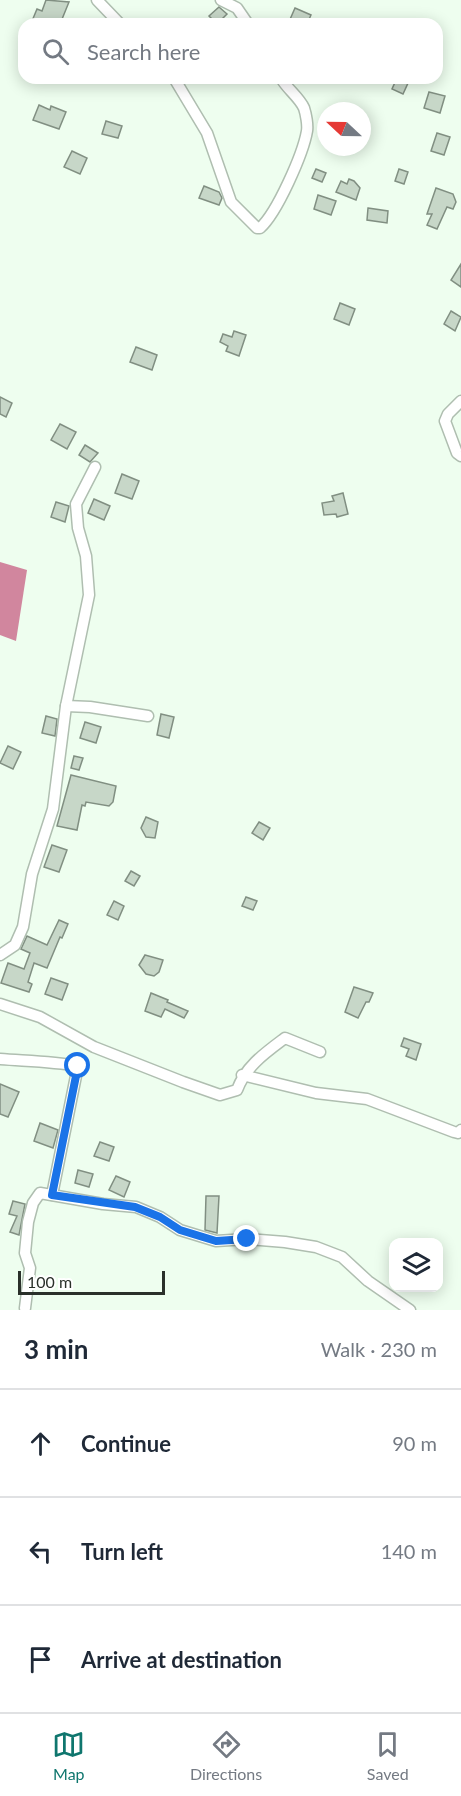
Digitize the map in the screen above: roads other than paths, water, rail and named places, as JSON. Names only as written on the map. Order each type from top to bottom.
[{"type":"street","points":[[97,0],[114,18]]},
{"type":"street","points":[[221,0],[237,8],[244,18]]},
{"type":"street","points":[[178,84],[207,133],[231,202],[254,227],[260,228],[272,214],[296,163],[308,129],[303,107],[286,84]]},
{"type":"street","points":[[461,401],[448,414],[445,421],[457,453],[461,456]]},
{"type":"street","points":[[0,956],[15,945],[23,927],[32,874],[53,809],[66,706],[89,595],[86,556],[78,528],[76,504],[95,466]]},
{"type":"street","points":[[66,706],[90,707],[148,716]]},
{"type":"street","points":[[0,1004],[40,1017],[94,1047],[127,1062],[220,1095],[237,1090],[242,1075],[257,1059],[285,1038],[320,1052]]},
{"type":"street","points":[[0,1059],[57,1062],[78,1066],[52,1195]]},
{"type":"street","points":[[242,1075],[316,1093],[367,1099],[454,1132],[458,1133],[461,1130]]},
{"type":"street","points":[[25,1308],[30,1268],[25,1253],[27,1222],[33,1203],[40,1193],[135,1207],[160,1217],[180,1230],[216,1241],[247,1239],[316,1247],[342,1257],[368,1281],[410,1310]]}]
